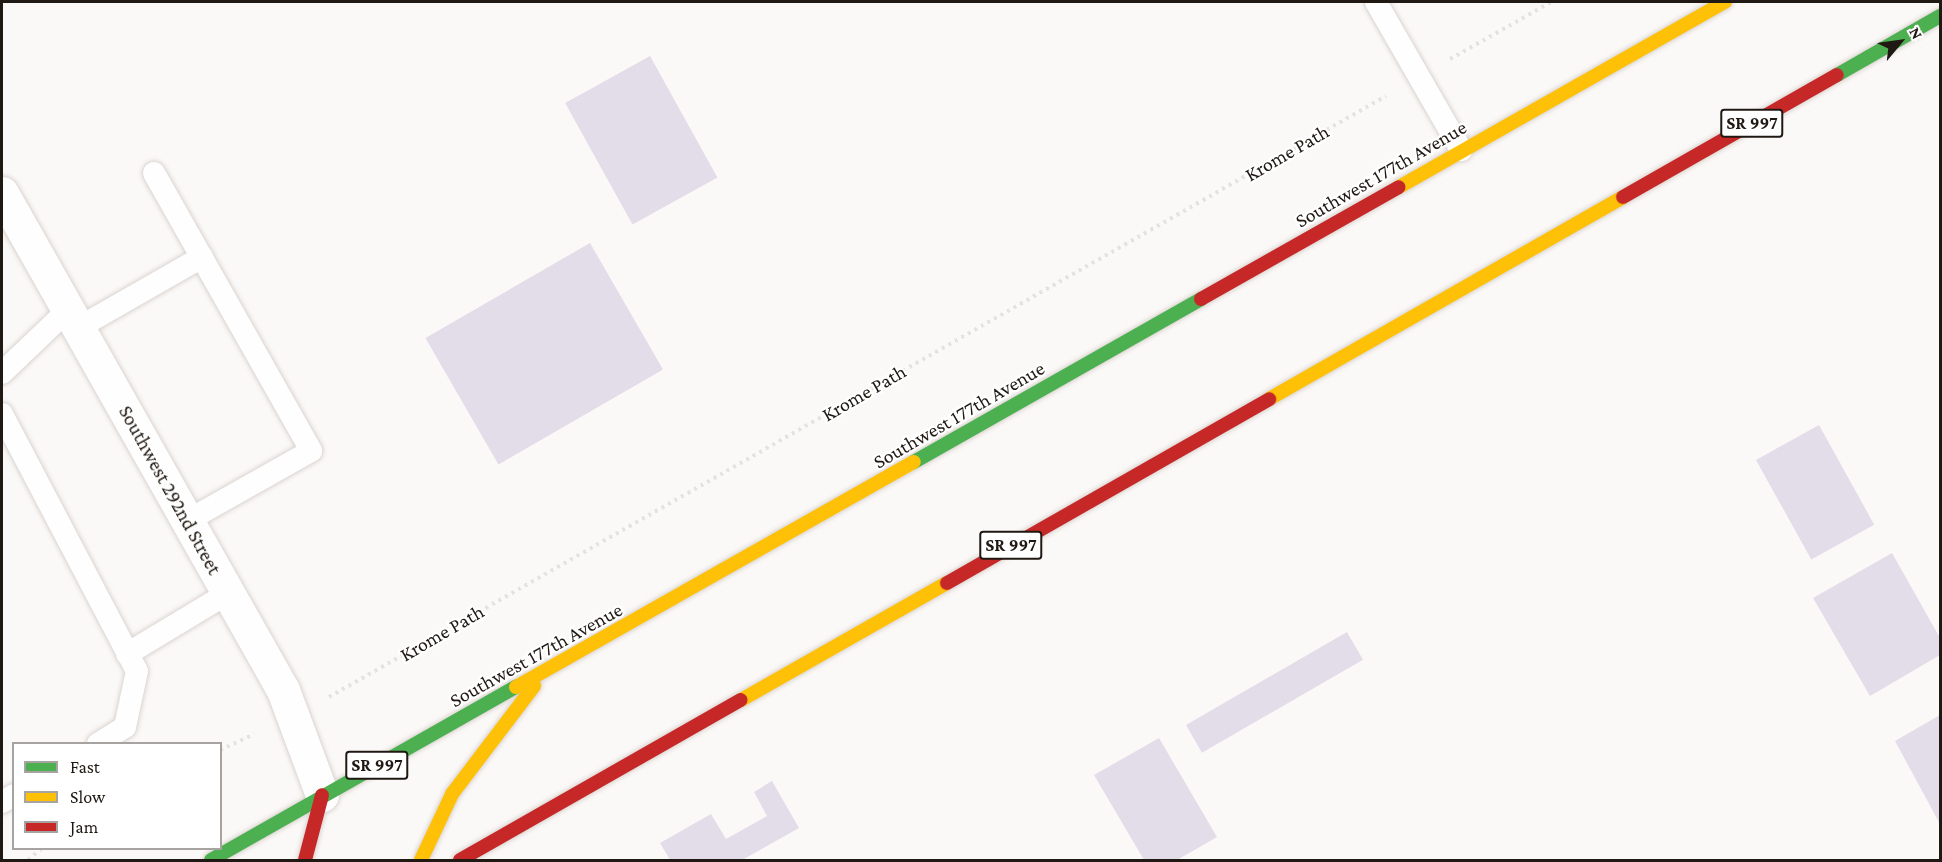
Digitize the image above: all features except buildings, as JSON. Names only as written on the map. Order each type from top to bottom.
[{"type":"highway","name":"Southwest 177th Avenue","points":[[211,861],[322,795],[545,673],[1461,150],[1725,2]]},
{"type":"highway","name":"SR 997","points":[[460,861],[1941,16]]},
{"type":"highway","points":[[422,861],[452,794],[545,673]]},
{"type":"highway","points":[[305,861],[322,795]]},
{"type":"street","name":"Southwest 292nd Street","points":[[2,193],[228,593],[294,715],[322,795]]},
{"type":"lane","points":[[1376,2],[1461,150]]},
{"type":"lane","points":[[154,172],[311,451],[187,521]]},
{"type":"lane","points":[[2,373],[73,319],[202,257]]},
{"type":"lane","points":[[2,414],[137,671],[125,727],[101,742]]},
{"type":"lane","points":[[127,654],[228,593]]},
{"type":"path","points":[[1445,62],[1551,2]]},
{"type":"path","name":"Krome Path","points":[[335,694],[1393,92]]},
{"type":"path","points":[[222,749],[262,731]]},
{"type":"path","points":[[28,861],[41,850]]},
{"type":"traffic: fast","points":[[1837,75],[1940,16]]},
{"type":"traffic: fast","points":[[914,462],[1201,299]]},
{"type":"traffic: fast","points":[[211,860],[516,687]]},
{"type":"traffic: slow","points":[[1399,187],[1725,2]]},
{"type":"traffic: slow","points":[[1269,399],[1623,197]]},
{"type":"traffic: slow","points":[[516,687],[914,462]]},
{"type":"traffic: slow","points":[[741,700],[947,583]]},
{"type":"traffic: slow","points":[[421,860],[452,794],[534,686]]},
{"type":"traffic: jam","points":[[1623,197],[1837,75]]},
{"type":"traffic: jam","points":[[1201,299],[1399,187]]},
{"type":"traffic: jam","points":[[947,583],[1269,399]]},
{"type":"traffic: jam","points":[[460,860],[741,700]]},
{"type":"traffic: jam","points":[[305,860],[322,795]]}]
